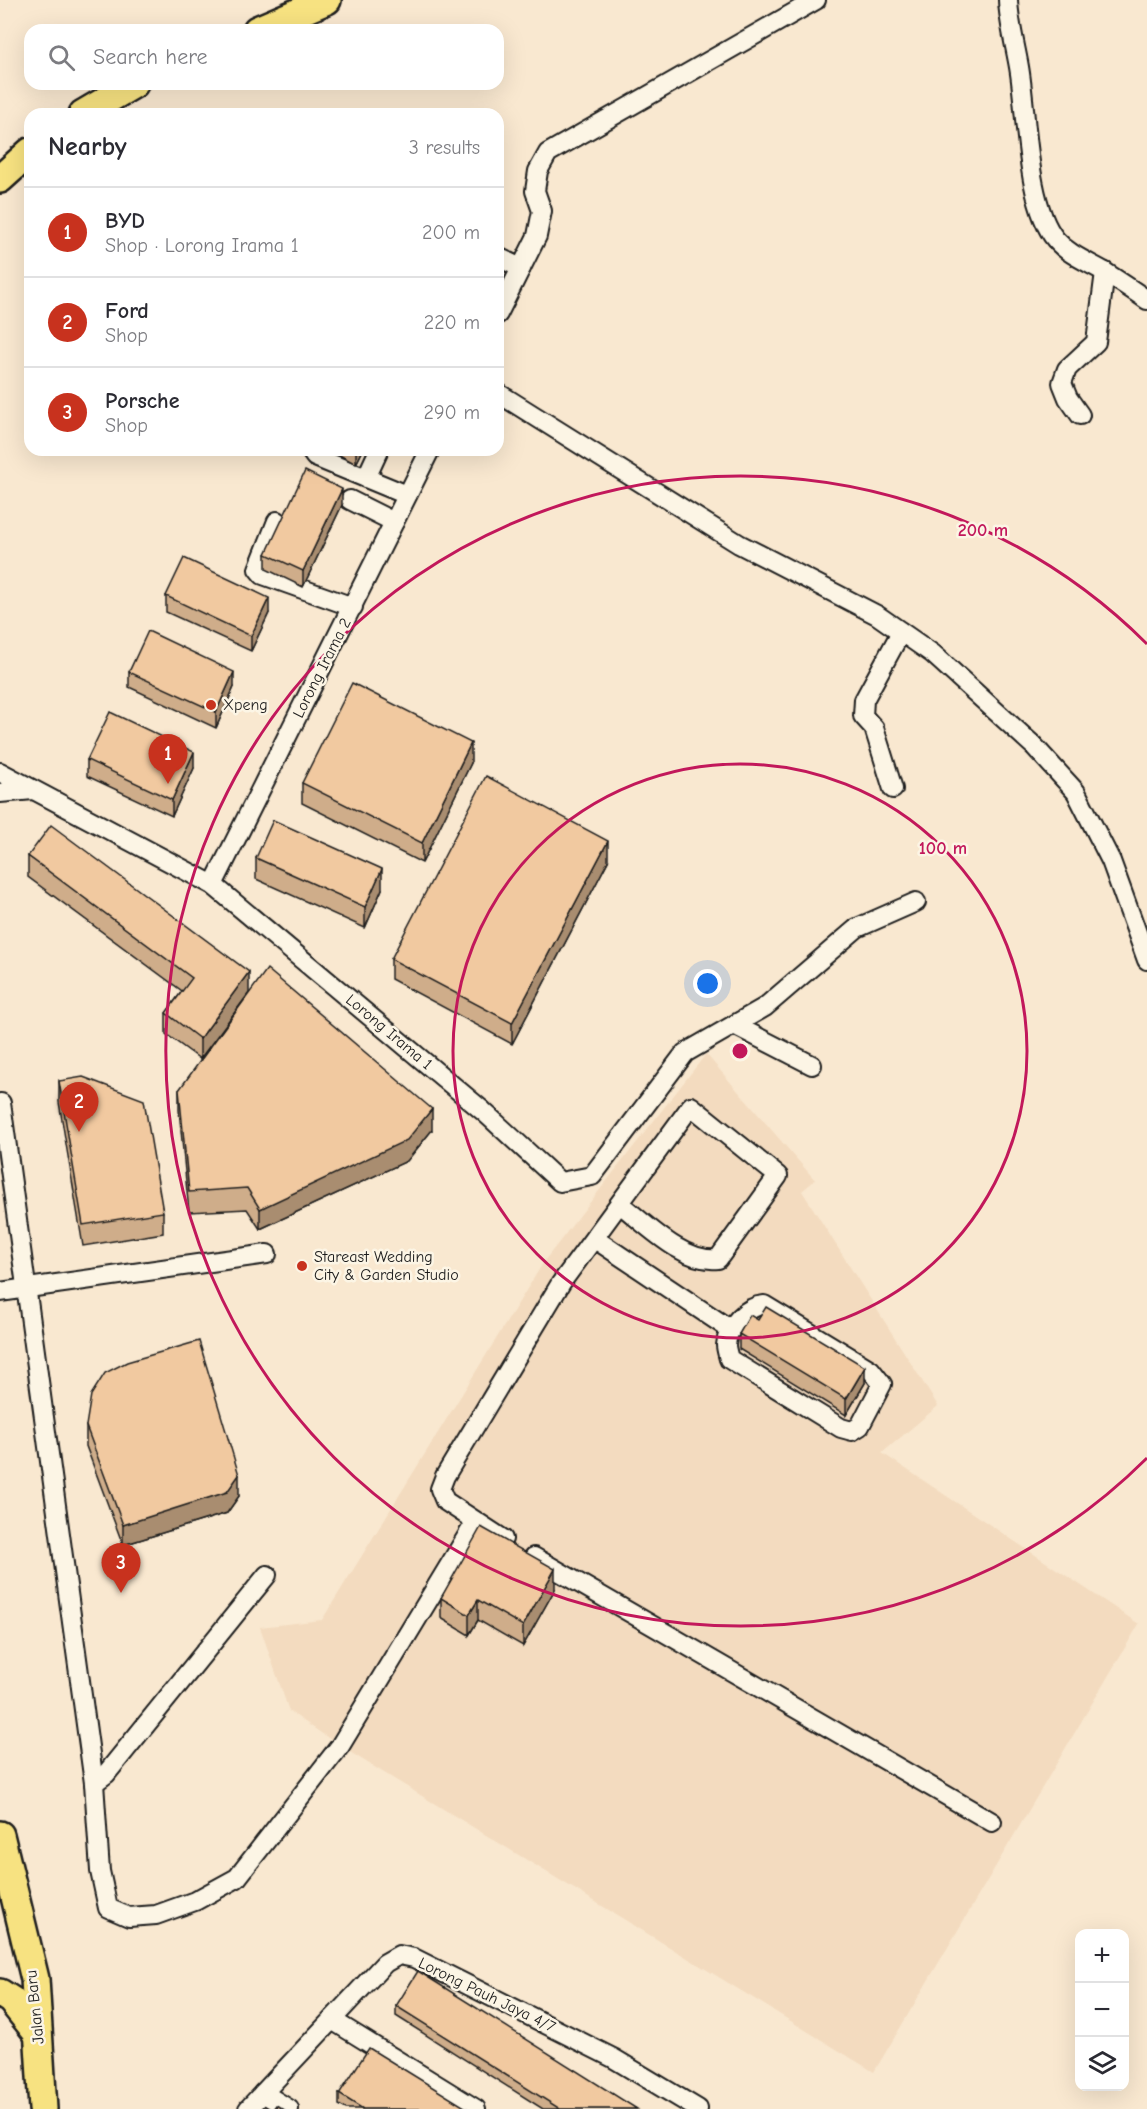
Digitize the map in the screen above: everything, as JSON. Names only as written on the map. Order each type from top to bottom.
[{"type":"highway","points":[[271,24],[327,0]]},
{"type":"highway","points":[[93,108],[124,90]]},
{"type":"highway","points":[[0,179],[24,157]]},
{"type":"highway","name":"Jalan Baru","points":[[0,1836],[34,1979],[43,2109]]},
{"type":"highway","points":[[0,1993],[11,2000],[38,2034]]},
{"type":"street","points":[[504,302],[537,236],[542,211],[536,191],[538,171],[548,153],[816,0]]},
{"type":"street","points":[[1008,0],[1009,19],[1020,69],[1026,133],[1042,211],[1055,239],[1072,254],[1105,272],[1147,300]]},
{"type":"street","points":[[504,260],[521,268]]},
{"type":"street","points":[[1080,415],[1068,398],[1062,383],[1067,369],[1096,342],[1105,272]]},
{"type":"street","points":[[504,397],[739,543],[877,615],[933,654],[1034,746],[1076,792],[1111,861],[1147,960]]},
{"type":"street","points":[[314,456],[408,495]]},
{"type":"street","points":[[366,478],[376,456]]},
{"type":"street","name":"Lorong Irama 2","points":[[213,885],[427,456]]},
{"type":"street","points":[[350,500],[394,522]]},
{"type":"street","points":[[277,521],[259,561],[258,569],[263,575],[353,607]]},
{"type":"street","points":[[893,789],[874,728],[863,716],[864,700],[901,632]]},
{"type":"street","name":"Lorong Irama 1","points":[[0,772],[213,885],[483,1111],[560,1182],[592,1176],[685,1053],[736,1026]]},
{"type":"street","points":[[0,793],[33,790]]},
{"type":"street","points":[[812,1065],[736,1026],[765,1007],[857,928],[916,902]]},
{"type":"street","points":[[1,1103],[94,1783],[100,1871],[108,1908],[129,1917],[156,1915],[195,1901],[237,1878],[340,1746],[475,1523]]},
{"type":"street","points":[[620,1204],[690,1257],[705,1261],[718,1259],[778,1176],[691,1106],[561,1283],[445,1476],[440,1489],[445,1501],[475,1523],[992,1822]]},
{"type":"street","points":[[595,1239],[731,1330]]},
{"type":"street","points":[[0,1293],[267,1254]]},
{"type":"street","points":[[764,1305],[871,1370],[882,1384],[860,1426],[852,1431],[841,1428],[729,1359],[726,1344],[731,1330],[749,1308],[764,1305]]},
{"type":"street","points":[[94,1783],[106,1774],[267,1575]]},
{"type":"street","name":"Lorong Pauh Jaya 4/7","points":[[248,2109],[386,1963],[399,1955],[414,1958],[613,2058],[676,2102],[698,2109]]},
{"type":"street","points":[[332,2020],[476,2109]]},
{"type":"street","points":[[263,2093],[289,2109]]},
{"type":"shaded area","points":[[706,1054],[815,1180],[802,1191],[938,1406],[882,1453],[1139,1624],[874,2072],[340,1746],[289,1711],[260,1627],[322,1620],[545,1260]]},
{"type":"building","points":[[305,471],[342,489],[303,571],[266,554]]},
{"type":"building","points":[[184,558],[269,598],[251,636],[166,596]]},
{"type":"building","points":[[148,631],[234,672],[216,712],[129,672]]},
{"type":"building","points":[[352,683],[471,743],[422,843],[302,783]]},
{"type":"building","points":[[110,712],[194,752],[172,800],[87,760]]},
{"type":"building","points":[[486,776],[608,841],[512,1023],[391,959]]},
{"type":"building","points":[[273,820],[382,869],[365,907],[256,858]]},
{"type":"building","points":[[51,825],[249,972],[200,1039],[166,1013],[192,978],[28,856]]},
{"type":"building","points":[[267,969],[432,1109],[407,1140],[260,1209],[247,1188],[189,1192],[179,1090]]},
{"type":"building","points":[[83,1077],[144,1100],[163,1212],[83,1225],[59,1081]]},
{"type":"building","points":[[766,1307],[865,1367],[846,1399],[739,1334],[750,1315],[758,1320]]},
{"type":"building","points":[[199,1341],[239,1475],[227,1492],[123,1525],[86,1426],[91,1395],[105,1373],[127,1362]]},
{"type":"building","points":[[481,1527],[555,1569],[523,1626],[478,1600],[469,1615],[441,1598]]},
{"type":"building","points":[[418,1971],[637,2109],[560,2109],[396,2006]]},
{"type":"building","points":[[369,2048],[468,2109],[363,2109],[339,2094]]},
{"type":"place","name":"Xpeng","points":[[211,705]]},
{"type":"place","name":"BYD","points":[[168,784]]},
{"type":"place","name":"Ford","points":[[79,1132]]},
{"type":"place","name":"Stareast Wedding City & Garden Studio","points":[[302,1266]]},
{"type":"place","name":"Porsche","points":[[121,1593]]}]
